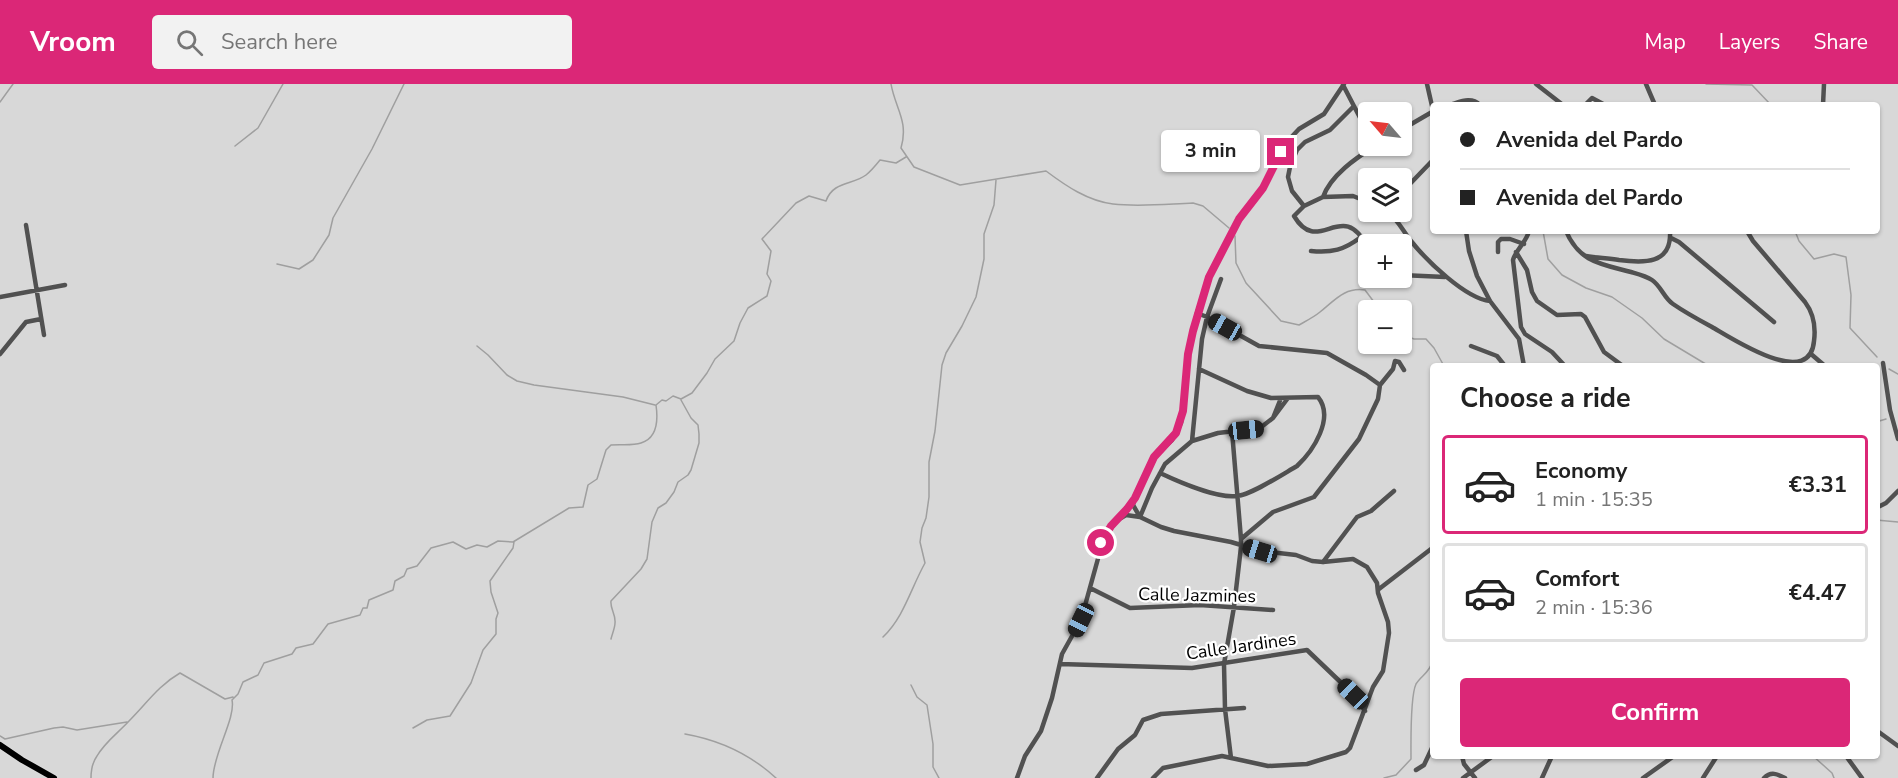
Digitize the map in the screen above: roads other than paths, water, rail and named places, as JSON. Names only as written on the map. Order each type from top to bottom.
[{"type":"main road","points":[[0,745],[54,778]]},
{"type":"street","points":[[1427,84],[1431,102]]},
{"type":"street","points":[[1536,84],[1559,102]]},
{"type":"street","points":[[1646,84],[1654,102]]},
{"type":"street","points":[[1823,102],[1824,84]]},
{"type":"street","points":[[1017,778],[1025,756],[1041,731],[1066,645],[1081,620],[1101,543],[1107,532],[1132,512],[1135,498],[1154,457],[1172,440],[1180,423],[1194,324],[1201,299],[1221,251],[1239,219],[1263,188],[1286,144],[1299,129],[1323,114],[1343,85],[1358,115]]},
{"type":"street","points":[[1461,102],[1469,100],[1476,102]]},
{"type":"street","points":[[1304,206],[1293,191],[1288,177],[1297,150],[1305,142],[1330,130],[1353,106]]},
{"type":"street","points":[[1412,124],[1430,113]]},
{"type":"street","points":[[1323,197],[1327,187],[1359,156]]},
{"type":"street","points":[[1412,182],[1430,163]]},
{"type":"street","points":[[1358,198],[1353,196],[1323,197],[1304,206],[1294,216],[1312,232],[1346,225],[1358,234]]},
{"type":"street","points":[[1399,222],[1413,243],[1445,277],[1482,300],[1490,301]]},
{"type":"street","points":[[26,225],[44,335]]},
{"type":"street","points":[[1467,234],[1472,263],[1490,301],[1512,328],[1552,352],[1562,363]]},
{"type":"street","points":[[1524,363],[1513,260],[1528,234]]},
{"type":"street","points":[[1567,234],[1571,243],[1583,255],[1599,263],[1652,279],[1672,303],[1754,352],[1792,362],[1802,361],[1811,354],[1815,333],[1813,313],[1753,242],[1749,234]]},
{"type":"street","points":[[1583,255],[1633,262],[1651,261],[1663,254],[1671,238],[1670,234]]},
{"type":"street","points":[[1671,238],[1679,242],[1774,322]]},
{"type":"street","points":[[1311,251],[1330,253],[1358,239]]},
{"type":"street","points":[[1498,252],[1498,242],[1501,239],[1510,239],[1524,244]]},
{"type":"street","points":[[1516,252],[1527,270],[1532,292],[1537,301],[1557,315],[1581,314],[1585,317],[1604,352],[1619,363]]},
{"type":"street","points":[[1595,257],[1599,263]]},
{"type":"street","points":[[1412,276],[1445,277]]},
{"type":"street","points":[[1192,441],[1205,316],[1221,279]]},
{"type":"street","points":[[0,297],[65,285]]},
{"type":"street","points":[[1201,299],[1201,310],[1205,316]]},
{"type":"street","points":[[1197,313],[1264,348],[1327,353],[1366,375],[1380,386]]},
{"type":"street","points":[[1194,324],[1205,316]]},
{"type":"street","points":[[0,354],[27,322],[41,319]]},
{"type":"street","points":[[1471,346],[1497,356],[1503,363]]},
{"type":"street","points":[[1811,354],[1822,363]]},
{"type":"street","points":[[1241,544],[1273,512],[1314,497],[1359,439],[1378,399],[1380,386],[1393,369],[1395,361],[1400,362],[1404,370]]},
{"type":"street","points":[[1883,363],[1890,410],[1898,439]]},
{"type":"street","points":[[1160,473],[1187,486],[1237,497],[1246,494],[1297,466],[1320,431],[1325,418],[1320,398],[1316,396],[1271,398],[1247,391],[1199,369]]},
{"type":"street","points":[[1140,517],[1165,464],[1192,441],[1218,433],[1260,428],[1273,418],[1284,398]]},
{"type":"street","points":[[1231,758],[1225,710],[1224,664],[1234,607],[1241,544],[1232,431]]},
{"type":"street","points":[[1323,562],[1357,516],[1371,511],[1394,491]]},
{"type":"street","points":[[1880,506],[1898,491]]},
{"type":"street","points":[[1132,512],[1174,531],[1241,544],[1276,554],[1291,553],[1312,561],[1353,560],[1363,563],[1377,583],[1388,622],[1387,654],[1383,671],[1373,687],[1350,748],[1346,752],[1307,764],[1268,766],[1222,756],[1163,768],[1153,778]]},
{"type":"street","points":[[1379,589],[1430,550]]},
{"type":"street","name":"Calle Jazmines","points":[[1090,588],[1130,608],[1200,605],[1273,610]]},
{"type":"street","name":"Calle Jardines","points":[[1060,664],[1192,668],[1306,650],[1353,694],[1365,711]]},
{"type":"street","points":[[1097,778],[1118,749],[1135,735],[1143,720],[1161,714],[1244,708]]},
{"type":"street","points":[[1880,733],[1898,746]]},
{"type":"street","points":[[1416,770],[1424,765],[1430,752]]},
{"type":"street","points":[[1463,759],[1474,778]]},
{"type":"street","points":[[1463,778],[1489,759]]},
{"type":"street","points":[[1542,778],[1551,759]]},
{"type":"street","points":[[1643,778],[1670,759]]},
{"type":"street","points":[[1703,778],[1715,759]]},
{"type":"street","points":[[1848,759],[1862,778]]},
{"type":"street","points":[[1764,778],[1772,773],[1785,778]]},
{"type":"waterway","points":[[0,102],[13,84]]},
{"type":"waterway","points":[[235,146],[258,128],[283,84]]},
{"type":"waterway","points":[[277,264],[299,269],[313,260],[329,235],[333,218],[372,149],[404,84]]},
{"type":"waterway","points":[[891,84],[902,122],[901,148],[914,167],[960,185],[1046,171],[1061,182],[1095,200],[1113,204],[1193,203],[1203,206],[1229,228]]},
{"type":"waterway","points":[[1706,84],[1752,85],[1768,102]]},
{"type":"waterway","points":[[213,778],[214,768],[231,716],[232,700],[238,694],[243,682],[258,675],[264,663],[292,654],[296,648],[313,644],[328,624],[360,615],[363,608],[367,608],[369,600],[393,590],[395,581],[404,576],[407,569],[417,566],[431,548],[453,542],[466,549],[477,545],[487,547],[498,541],[513,542],[569,508],[583,507],[588,485],[597,479],[606,450],[611,445],[630,445],[647,441],[656,427],[656,405],[673,396],[681,399],[692,393],[715,359],[734,341],[748,308],[767,296],[771,281],[767,274],[771,251],[762,239],[796,203],[809,196],[826,201],[833,190],[866,175],[880,160],[896,163],[906,157]]},
{"type":"waterway","points":[[883,637],[902,611],[925,563],[920,542],[929,497],[929,462],[935,431],[942,365],[976,297],[984,259],[984,234],[994,205],[996,180]]},
{"type":"waterway","points":[[1544,234],[1548,259],[1562,275],[1586,288],[1612,297],[1642,318],[1664,339],[1704,363]]},
{"type":"waterway","points":[[1796,234],[1814,259],[1834,254],[1846,257],[1851,295],[1850,328],[1877,357]]},
{"type":"waterway","points":[[1235,236],[1236,263],[1246,283],[1281,321],[1299,325],[1318,314],[1341,295],[1352,290],[1365,290],[1372,300]]},
{"type":"waterway","points":[[1412,338],[1426,339],[1442,363]]},
{"type":"waterway","points":[[477,346],[507,375],[517,381],[623,397],[655,405]]},
{"type":"waterway","points":[[1889,369],[1898,374]]},
{"type":"waterway","points":[[611,639],[615,627],[611,601],[641,569],[647,559],[652,522],[658,508],[666,503],[678,482],[688,475],[699,443],[698,425],[691,418],[681,400]]},
{"type":"waterway","points":[[1880,421],[1886,419]]},
{"type":"waterway","points":[[1880,520],[1898,522]]},
{"type":"waterway","points":[[413,728],[427,720],[450,716],[471,683],[483,650],[496,634],[498,613],[490,581],[513,548],[514,542]]},
{"type":"waterway","points":[[1384,778],[1396,775],[1411,759],[1414,690],[1430,667]]},
{"type":"waterway","points":[[91,778],[95,759],[104,746],[159,689],[180,673],[225,699],[233,697]]},
{"type":"waterway","points":[[911,685],[917,697],[927,705],[933,744],[933,767],[939,778]]},
{"type":"waterway","points":[[0,736],[5,739],[54,728],[77,730],[127,722]]},
{"type":"waterway","points":[[685,734],[710,740],[734,750],[756,762],[776,778]]},
{"type":"waterway","points":[[1816,759],[1832,773],[1834,778]]}]
